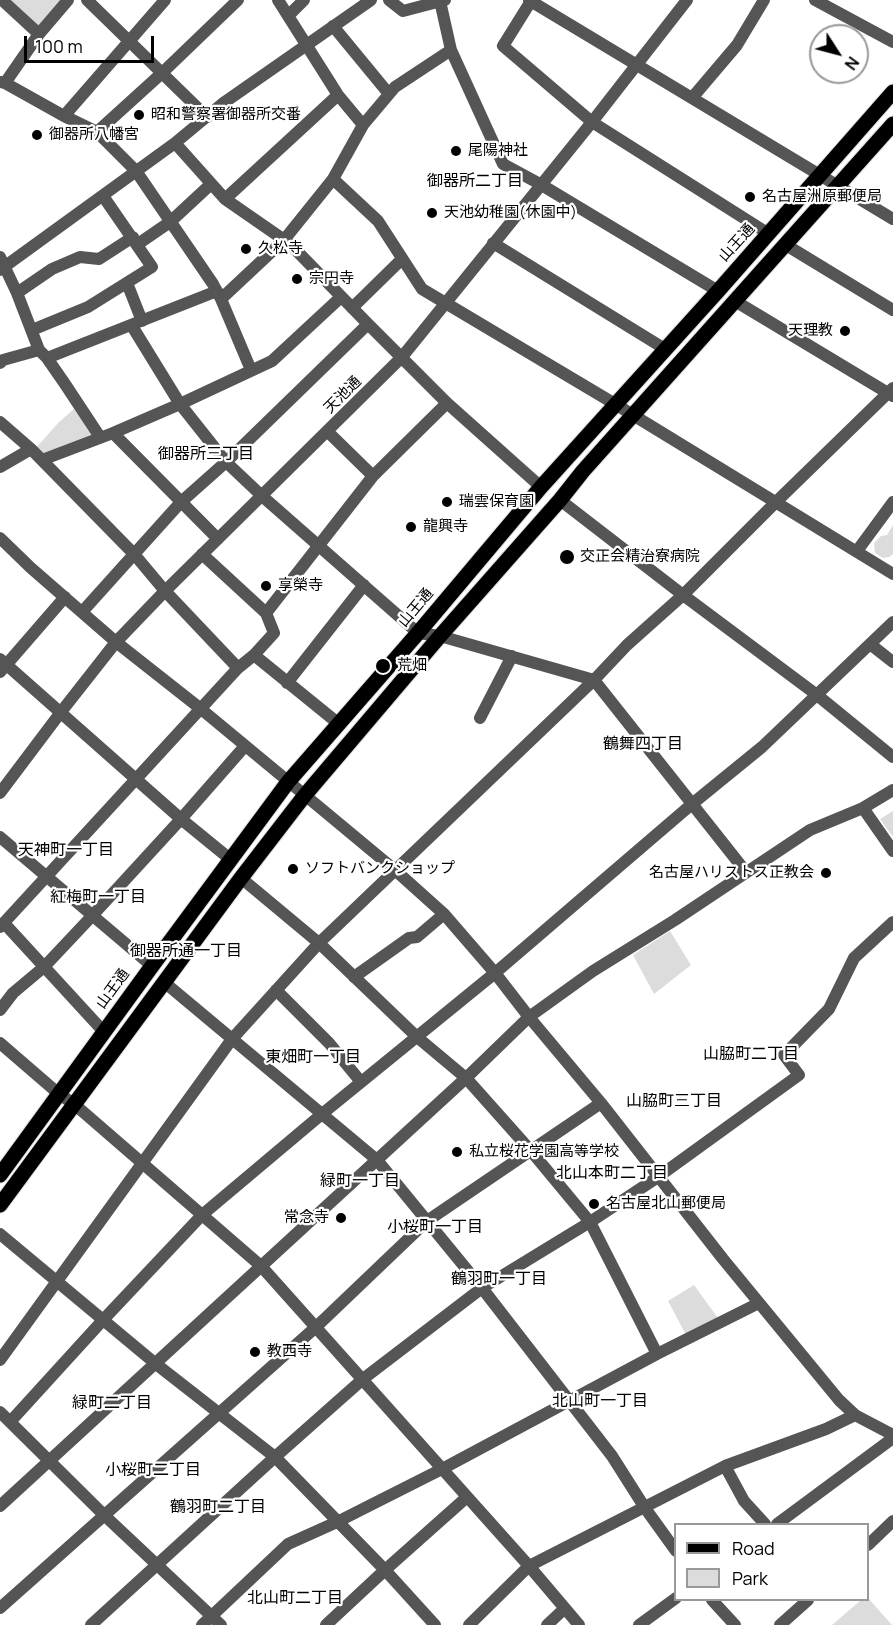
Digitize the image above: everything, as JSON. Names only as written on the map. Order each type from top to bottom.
[{"type":"main road","name":"山王通","points":[[0,1175],[288,782],[541,487],[769,234],[893,92]]},
{"type":"main road","points":[[0,1205],[305,795],[583,471],[837,186],[892,128]]},
{"type":"street","points":[[2,0],[39,34]]},
{"type":"street","points":[[68,0],[3,82],[97,132],[136,171],[219,295],[251,370]]},
{"type":"street","points":[[87,0],[207,117]]},
{"type":"street","points":[[98,10],[106,0]]},
{"type":"street","points":[[64,116],[165,0]]},
{"type":"street","points":[[97,132],[238,0]]},
{"type":"street","points":[[278,0],[338,94],[363,125]]},
{"type":"street","points":[[288,15],[304,0]]},
{"type":"street","points":[[100,437],[43,354],[2,264],[103,196],[222,104],[371,0]]},
{"type":"street","points":[[389,0],[403,11],[443,1],[451,50],[503,164],[718,291]]},
{"type":"street","points":[[769,234],[592,122],[503,46],[530,0],[893,219]]},
{"type":"street","points":[[692,98],[737,45],[764,0]]},
{"type":"street","points":[[815,0],[893,42]]},
{"type":"street","name":"天池通","points":[[0,793],[116,642],[402,357],[592,122],[681,2]]},
{"type":"street","points":[[333,26],[389,94]]},
{"type":"street","points":[[1,360],[43,354],[219,295],[284,240],[333,179],[363,125],[395,87],[451,50]]},
{"type":"street","points":[[225,199],[338,94]]},
{"type":"street","points":[[175,142],[225,199],[284,240],[447,403],[541,487]]},
{"type":"street","points":[[333,179],[378,221],[422,290],[615,404],[893,574]]},
{"type":"street","points":[[17,293],[52,269],[80,257],[99,259],[170,222],[211,184]]},
{"type":"street","points":[[32,330],[88,307],[152,267],[103,196]]},
{"type":"street","points":[[493,243],[665,349]]},
{"type":"street","points":[[786,245],[893,310]]},
{"type":"street","points":[[352,308],[402,259]]},
{"type":"street","points":[[127,283],[137,323],[180,404],[226,462],[418,633],[440,636],[594,680],[746,873]]},
{"type":"street","points":[[42,460],[113,433],[272,361],[341,297]]},
{"type":"street","points":[[0,1360],[232,1039],[319,943],[594,680],[627,645],[683,595],[891,392],[735,301]]},
{"type":"street","points":[[82,612],[181,502],[226,462],[368,324]]},
{"type":"street","points":[[266,613],[373,476],[447,403]]},
{"type":"street","points":[[0,422],[31,449],[134,554],[165,591],[238,668]]},
{"type":"street","points":[[327,431],[373,476]]},
{"type":"street","points":[[113,433],[219,538]]},
{"type":"street","points":[[0,467],[31,449]]},
{"type":"street","points":[[560,500],[817,695],[893,757]]},
{"type":"street","points":[[857,552],[893,502]]},
{"type":"street","points":[[0,538],[116,642],[305,795],[444,914],[601,1103],[759,1304],[839,1400],[855,1415],[893,1437],[778,1523]]},
{"type":"street","points":[[104,1032],[2,925],[238,668],[254,655],[274,633],[266,613],[202,554]]},
{"type":"street","points":[[288,683],[364,585]]},
{"type":"street","points":[[65,597],[2,665],[61,712],[181,819],[230,859]]},
{"type":"street","points":[[10,1422],[202,1215],[495,973],[762,747],[893,622]]},
{"type":"street","points":[[870,644],[893,662]]},
{"type":"street","points":[[254,655],[339,724]]},
{"type":"street","points":[[480,718],[512,656]]},
{"type":"street","points":[[0,1010],[13,993],[44,967],[92,916],[245,746]]},
{"type":"street","points":[[0,1506],[466,1078],[529,1017],[593,971],[675,920],[810,830],[863,808],[893,790]]},
{"type":"street","points":[[863,808],[893,851]]},
{"type":"street","points":[[0,837],[152,966]]},
{"type":"street","points":[[241,879],[319,943],[417,1037],[466,1078],[531,1151],[590,1222],[657,1354]]},
{"type":"street","points":[[354,977],[409,938],[417,937],[444,914]]},
{"type":"street","points":[[91,1625],[363,1379],[482,1288],[658,1177],[799,1075],[784,1055],[829,1009],[854,958],[893,922]]},
{"type":"street","points":[[164,982],[377,1160],[482,1288],[612,1455],[674,1550]]},
{"type":"street","points":[[276,990],[324,1038],[361,1082]]},
{"type":"street","points":[[0,1043],[261,1266],[579,1625]]},
{"type":"street","points":[[0,1608],[316,1327],[428,1221],[601,1103]]},
{"type":"street","points":[[0,1234],[156,1364],[275,1457],[435,1625]]},
{"type":"street","points":[[0,1412],[211,1622],[288,1544],[338,1522],[657,1354],[759,1304]]},
{"type":"street","points":[[469,1625],[529,1566],[725,1466],[826,1429],[855,1415]]},
{"type":"street","points":[[725,1466],[744,1501],[764,1523]]},
{"type":"street","points":[[326,1625],[467,1497]]},
{"type":"street","points":[[869,1544],[890,1529]]},
{"type":"street","points":[[639,1625],[674,1599]]},
{"type":"street","points":[[714,1601],[735,1625]]},
{"type":"street","points":[[780,1625],[806,1601]]},
{"type":"street","points":[[547,1625],[564,1609]]},
{"type":"green space","points":[[11,0],[63,0],[39,26]]},
{"type":"green space","points":[[74,409],[93,434],[44,456],[36,448]]},
{"type":"green space","points":[[893,525],[893,554],[883,558],[875,553],[874,543],[881,536],[887,535]]},
{"type":"green space","points":[[893,811],[893,837],[880,819]]},
{"type":"green space","points":[[670,931],[691,965],[654,994],[633,955]]},
{"type":"green space","points":[[694,1285],[718,1318],[686,1335],[668,1301]]},
{"type":"green space","points":[[869,1599],[892,1625],[832,1625],[860,1601],[869,1601]]},
{"type":"place","name":"昭和警察署御器所交番","points":[[139,115]]},
{"type":"place","name":"御器所八幡宮","points":[[37,135]]},
{"type":"place","name":"尾陽神社","points":[[456,151]]},
{"type":"place","name":"名古屋洲原郵便局","points":[[750,197]]},
{"type":"place","name":"天池幼稚園(休園中)","points":[[432,213]]},
{"type":"place","name":"久松寺","points":[[246,249]]},
{"type":"place","name":"宗円寺","points":[[297,279]]},
{"type":"place","name":"天理教","points":[[845,331]]},
{"type":"place","name":"瑞雲保育園","points":[[447,502]]},
{"type":"place","name":"龍興寺","points":[[411,527]]},
{"type":"place","name":"交正会精治寮病院","points":[[567,557]]},
{"type":"place","name":"享榮寺","points":[[266,586]]},
{"type":"place","name":"荒畑","points":[[383,666]]},
{"type":"place","name":"ソフトバンクショップ","points":[[293,869]]},
{"type":"place","name":"名古屋ハリストス正教会","points":[[826,873]]},
{"type":"place","name":"私立桜花学園高等学校","points":[[457,1152]]},
{"type":"place","name":"名古屋北山郵便局","points":[[594,1204]]},
{"type":"place","name":"常念寺","points":[[341,1218]]},
{"type":"place","name":"教西寺","points":[[255,1352]]},
{"type":"district","name":"御器所二丁目","points":[[475,182]]},
{"type":"district","name":"御器所三丁目","points":[[206,455]]},
{"type":"district","name":"鶴舞四丁目","points":[[643,745]]},
{"type":"district","name":"天神町一丁目","points":[[66,851]]},
{"type":"district","name":"紅梅町一丁目","points":[[98,898]]},
{"type":"district","name":"御器所通一丁目","points":[[186,952]]},
{"type":"district","name":"山脇町二丁目","points":[[751,1055]]},
{"type":"district","name":"東畑町一丁目","points":[[313,1058]]},
{"type":"district","name":"山脇町三丁目","points":[[674,1102]]},
{"type":"district","name":"北山本町二丁目","points":[[612,1174]]},
{"type":"district","name":"緑町一丁目","points":[[360,1182]]},
{"type":"district","name":"小桜町一丁目","points":[[435,1228]]},
{"type":"district","name":"鶴羽町一丁目","points":[[499,1280]]},
{"type":"district","name":"北山町一丁目","points":[[600,1402]]},
{"type":"district","name":"緑町二丁目","points":[[112,1404]]},
{"type":"district","name":"小桜町二丁目","points":[[153,1471]]},
{"type":"district","name":"鶴羽町二丁目","points":[[218,1508]]},
{"type":"district","name":"北山町二丁目","points":[[295,1599]]}]
